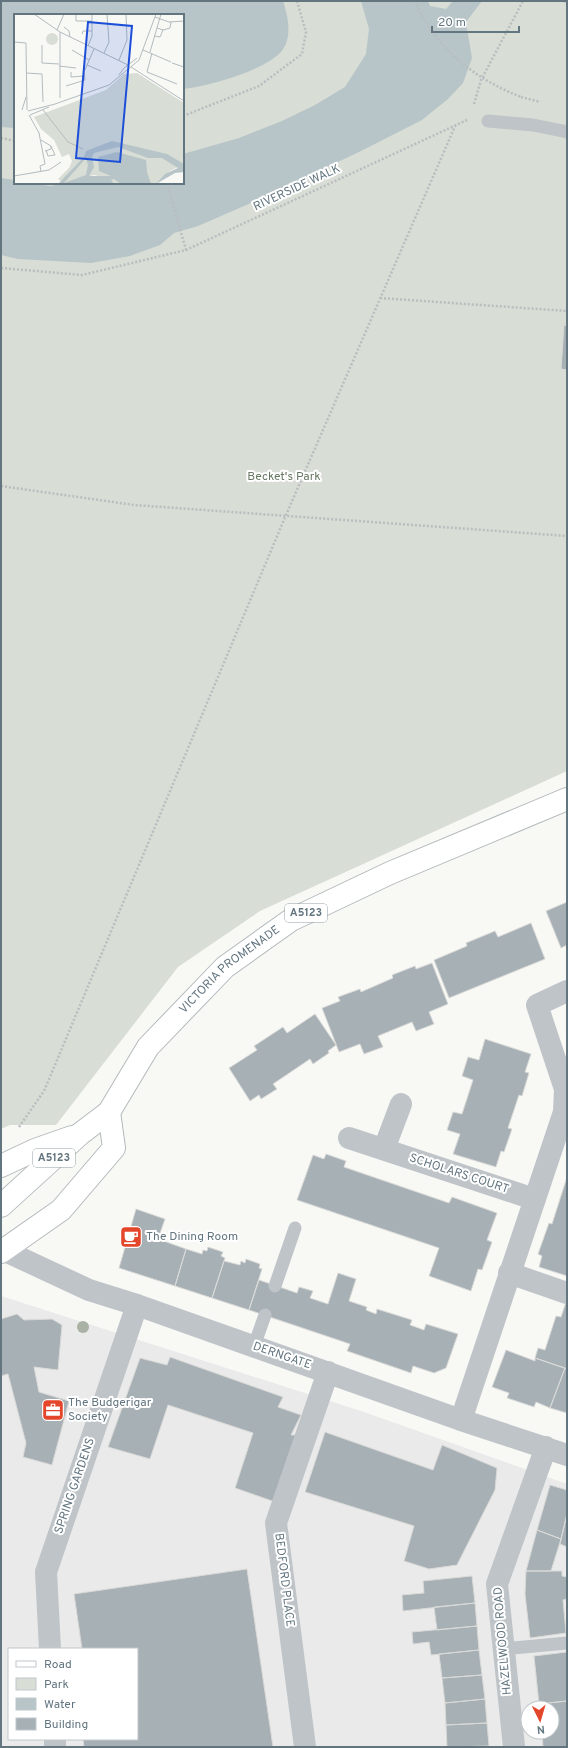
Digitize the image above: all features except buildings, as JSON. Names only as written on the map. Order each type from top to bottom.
[{"type":"main road","name":"VICTORIA PROMENADE","points":[[1,1206],[80,1134],[109,1112],[148,1047],[225,967],[290,920],[390,872],[567,799]]},
{"type":"main road","points":[[2,1250],[61,1210],[114,1148],[109,1112]]},
{"type":"main road","points":[[1,1166],[36,1150],[80,1134]]},
{"type":"street","points":[[461,1420],[564,1112],[565,1089],[561,1061],[537,1005],[567,991]]},
{"type":"street","points":[[384,1150],[401,1104]]},
{"type":"street","name":"SCHOLARS COURT","points":[[349,1138],[534,1199]]},
{"type":"street","name":"DERNGATE","points":[[2,1250],[89,1290],[137,1305],[461,1420],[567,1455]]},
{"type":"street","points":[[509,1273],[567,1293]]},
{"type":"street","name":"SPRING GARDENS","points":[[50,1648],[46,1572],[137,1305]]},
{"type":"street","name":"BEDFORD PLACE","points":[[305,1747],[276,1523],[328,1372]]},
{"type":"street","name":"HAZELWOOD ROAD","points":[[514,1747],[497,1584],[546,1447]]},
{"type":"lane","points":[[488,121],[533,125],[567,132]]},
{"type":"lane","points":[[275,1286],[295,1228]]},
{"type":"lane","points":[[254,1346],[265,1316]]},
{"type":"lane","points":[[503,1649],[567,1643]]},
{"type":"path","points":[[184,116],[259,86],[302,54],[306,32],[297,1]]},
{"type":"path","points":[[415,1],[419,12],[436,37],[454,58],[500,89],[522,97]]},
{"type":"path","points":[[473,106],[481,80],[523,1]]},
{"type":"path","points":[[564,1],[567,5]]},
{"type":"path","name":"RIVERSIDE WALK","points":[[1,268],[82,275],[186,250],[456,124],[469,120]]},
{"type":"path","points":[[18,1130],[44,1091],[286,515],[456,124]]},
{"type":"path","points":[[1,138],[14,141]]},
{"type":"path","points":[[167,184],[186,250]]},
{"type":"path","points":[[380,298],[567,311]]},
{"type":"path","points":[[1,486],[134,505],[567,536]]},
{"type":"shaded area","points":[[1,1296],[361,1411],[567,1484],[567,1747],[1,1747]]},
{"type":"green space","name":"Becket's Park","points":[[1,1],[567,1],[567,771],[260,911],[178,967],[56,1125],[10,1125],[1,1129]]},
{"type":"water","points":[[1,1],[283,1],[288,20],[288,34],[285,46],[281,52],[273,59],[249,71],[207,85],[184,89],[184,14],[14,14],[14,128],[1,127]]},
{"type":"water","points":[[361,1],[428,1],[430,6],[446,9],[453,1],[482,1],[466,22],[472,58],[463,83],[448,99],[422,120],[260,199],[198,226],[174,233],[160,245],[130,256],[91,263],[18,259],[1,255],[1,178],[14,180],[14,184],[37,184],[50,186],[62,184],[184,184],[184,154],[239,138],[282,121],[315,105],[345,87],[366,54],[369,29]]},
{"type":"place","name":"The Dining Room","points":[[131,1237]]},
{"type":"place","name":"The Budgerigar Society","points":[[53,1410]]}]
